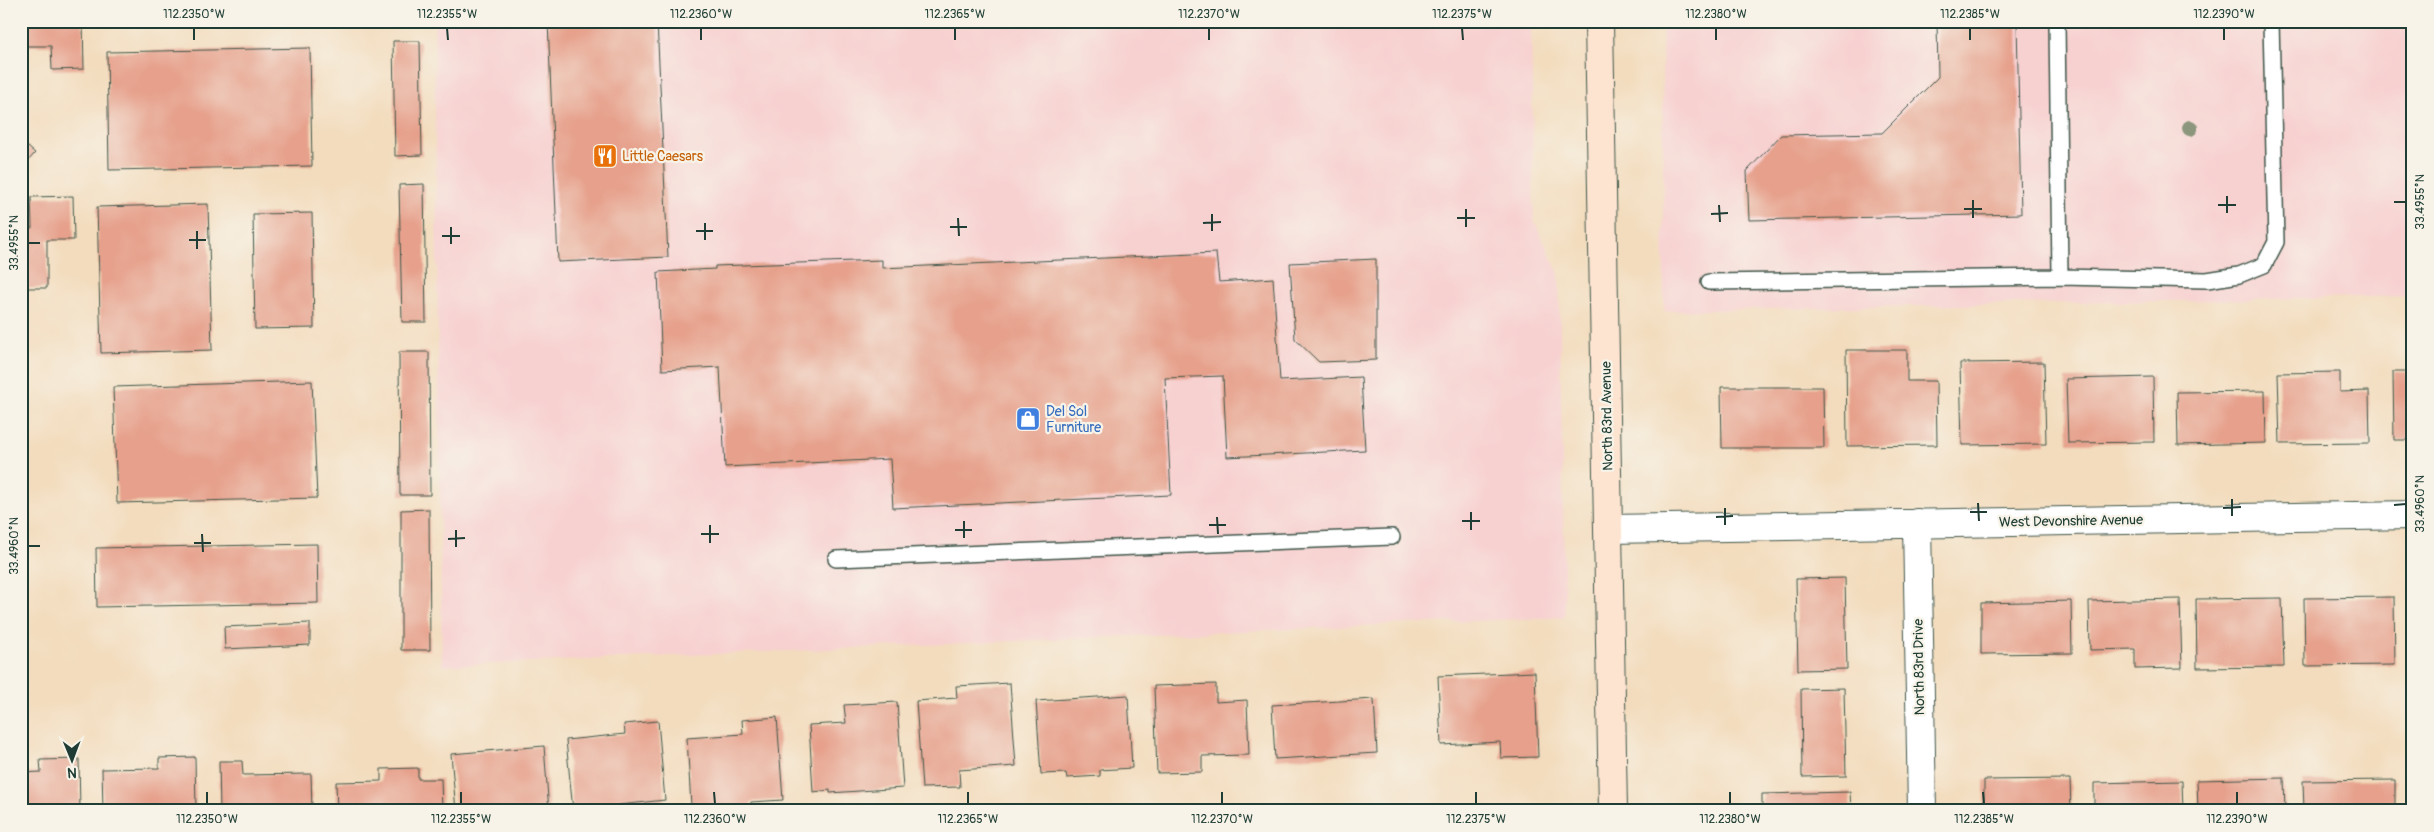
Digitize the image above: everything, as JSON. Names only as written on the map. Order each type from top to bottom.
[{"type":"main road","name":"North 83rd Avenue","points":[[1599,21],[1613,811]]},
{"type":"street","name":"West Devonshire Avenue","points":[[1609,529],[2413,515]]},
{"type":"street","name":"North 83rd Drive","points":[[1917,523],[1922,811]]},
{"type":"lane","points":[[2057,21],[2060,277]]},
{"type":"lane","points":[[1709,282],[2060,277],[2207,280],[2239,275],[2264,265],[2276,242],[2271,21]]},
{"type":"lane","points":[[836,559],[1392,537]]},
{"type":"shaded area","points":[[434,21],[1531,21],[1534,220],[1559,274],[1565,617],[442,666]]},
{"type":"shaded area","points":[[1662,21],[2413,21],[2413,296],[1664,311]]},
{"type":"building","points":[[23,21],[83,21],[84,69],[52,70],[51,46],[24,46]]},
{"type":"building","points":[[548,21],[657,21],[668,257],[558,262]]},
{"type":"building","points":[[1937,21],[2017,21],[2021,214],[1749,220],[1747,171],[1781,135],[1882,133],[1938,77]]},
{"type":"building","points":[[393,41],[420,41],[422,155],[395,156]]},
{"type":"building","points":[[310,48],[312,166],[109,170],[107,52]]},
{"type":"building","points":[[21,141],[35,153],[21,169]]},
{"type":"building","points":[[424,184],[426,322],[402,322],[399,185]]},
{"type":"building","points":[[73,196],[74,240],[47,240],[47,288],[21,288],[21,228],[32,228],[31,197]]},
{"type":"building","points":[[208,204],[212,350],[101,353],[97,207]]},
{"type":"building","points":[[312,213],[314,328],[255,329],[253,214]]},
{"type":"building","points":[[1216,253],[1219,282],[1273,278],[1280,381],[1361,377],[1365,450],[1227,457],[1223,376],[1165,378],[1171,495],[893,508],[890,459],[725,467],[720,367],[662,370],[658,272],[715,269],[715,266],[882,260],[882,268]]},
{"type":"building","points":[[1376,259],[1376,360],[1319,362],[1295,339],[1290,263]]},
{"type":"building","points":[[1846,350],[1907,350],[1907,381],[1936,381],[1937,445],[1847,446]]},
{"type":"building","points":[[399,352],[429,352],[430,495],[400,495]]},
{"type":"building","points":[[2044,362],[2046,444],[1962,445],[1960,363]]},
{"type":"building","points":[[2340,372],[2340,392],[2369,391],[2370,443],[2280,444],[2278,373]]},
{"type":"building","points":[[2393,372],[2413,372],[2413,440],[2394,440]]},
{"type":"building","points":[[2153,377],[2154,442],[2068,443],[2066,379]]},
{"type":"building","points":[[312,381],[317,498],[117,503],[113,387]]},
{"type":"building","points":[[1721,387],[1823,387],[1824,448],[1722,448]]},
{"type":"building","points":[[2265,391],[2266,443],[2178,445],[2177,392]]},
{"type":"building","points":[[429,509],[430,650],[401,650],[401,510]]},
{"type":"building","points":[[317,544],[318,603],[97,607],[96,548]]},
{"type":"building","points":[[1845,578],[1847,669],[1798,670],[1796,579]]},
{"type":"building","points":[[2394,597],[2395,665],[2305,666],[2304,598]]},
{"type":"building","points":[[2282,598],[2284,667],[2197,668],[2196,599]]},
{"type":"building","points":[[2409,598],[2413,598],[2413,652],[2410,652]]},
{"type":"building","points":[[2180,599],[2182,668],[2135,669],[2135,649],[2090,650],[2089,601]]},
{"type":"building","points":[[2071,601],[2072,653],[1981,654],[1981,603]]},
{"type":"building","points":[[310,623],[310,645],[225,649],[224,627]]},
{"type":"building","points":[[1535,672],[1538,757],[1501,758],[1500,742],[1441,745],[1438,676]]},
{"type":"building","points":[[1010,683],[1016,766],[959,770],[960,787],[922,788],[916,701],[957,698],[956,686]]},
{"type":"building","points":[[1216,684],[1216,702],[1247,700],[1249,755],[1202,756],[1202,772],[1157,773],[1154,686]]},
{"type":"building","points":[[1844,688],[1846,776],[1802,777],[1801,689]]},
{"type":"building","points":[[1128,695],[1132,768],[1100,770],[1100,776],[1067,778],[1066,773],[1041,774],[1036,701]]},
{"type":"building","points":[[1374,699],[1377,753],[1275,759],[1272,705]]},
{"type":"building","points":[[897,702],[903,788],[830,793],[830,790],[813,792],[809,725],[846,723],[844,705]]},
{"type":"building","points":[[777,717],[783,800],[751,802],[751,807],[720,810],[720,805],[691,806],[687,738],[743,734],[742,720]]},
{"type":"building","points":[[658,721],[665,800],[619,805],[620,811],[573,811],[566,740],[625,734],[624,724]]},
{"type":"building","points":[[544,746],[549,811],[456,811],[451,754]]},
{"type":"building","points":[[195,757],[196,811],[103,811],[102,769],[159,768],[159,758]]},
{"type":"building","points":[[79,759],[80,811],[21,811],[21,773],[41,772],[40,760]]},
{"type":"building","points":[[219,761],[242,761],[243,775],[311,774],[312,811],[220,811]]},
{"type":"building","points":[[418,768],[418,779],[441,779],[442,811],[337,811],[336,782],[381,781],[381,769]]},
{"type":"building","points":[[2284,778],[2285,811],[2198,811],[2197,780]]},
{"type":"building","points":[[2409,778],[2413,778],[2413,811],[2410,811]]},
{"type":"building","points":[[2070,779],[2071,811],[1984,811],[1984,780]]},
{"type":"building","points":[[2395,780],[2395,811],[2304,811],[2303,781]]},
{"type":"building","points":[[2182,781],[2183,811],[2094,811],[2094,783]]},
{"type":"building","points":[[1850,792],[1851,811],[1762,811],[1762,794]]},
{"type":"place","name":"Little Caesars","points":[[605,156]]},
{"type":"place","name":"Del Sol Furniture","points":[[1028,419]]}]
